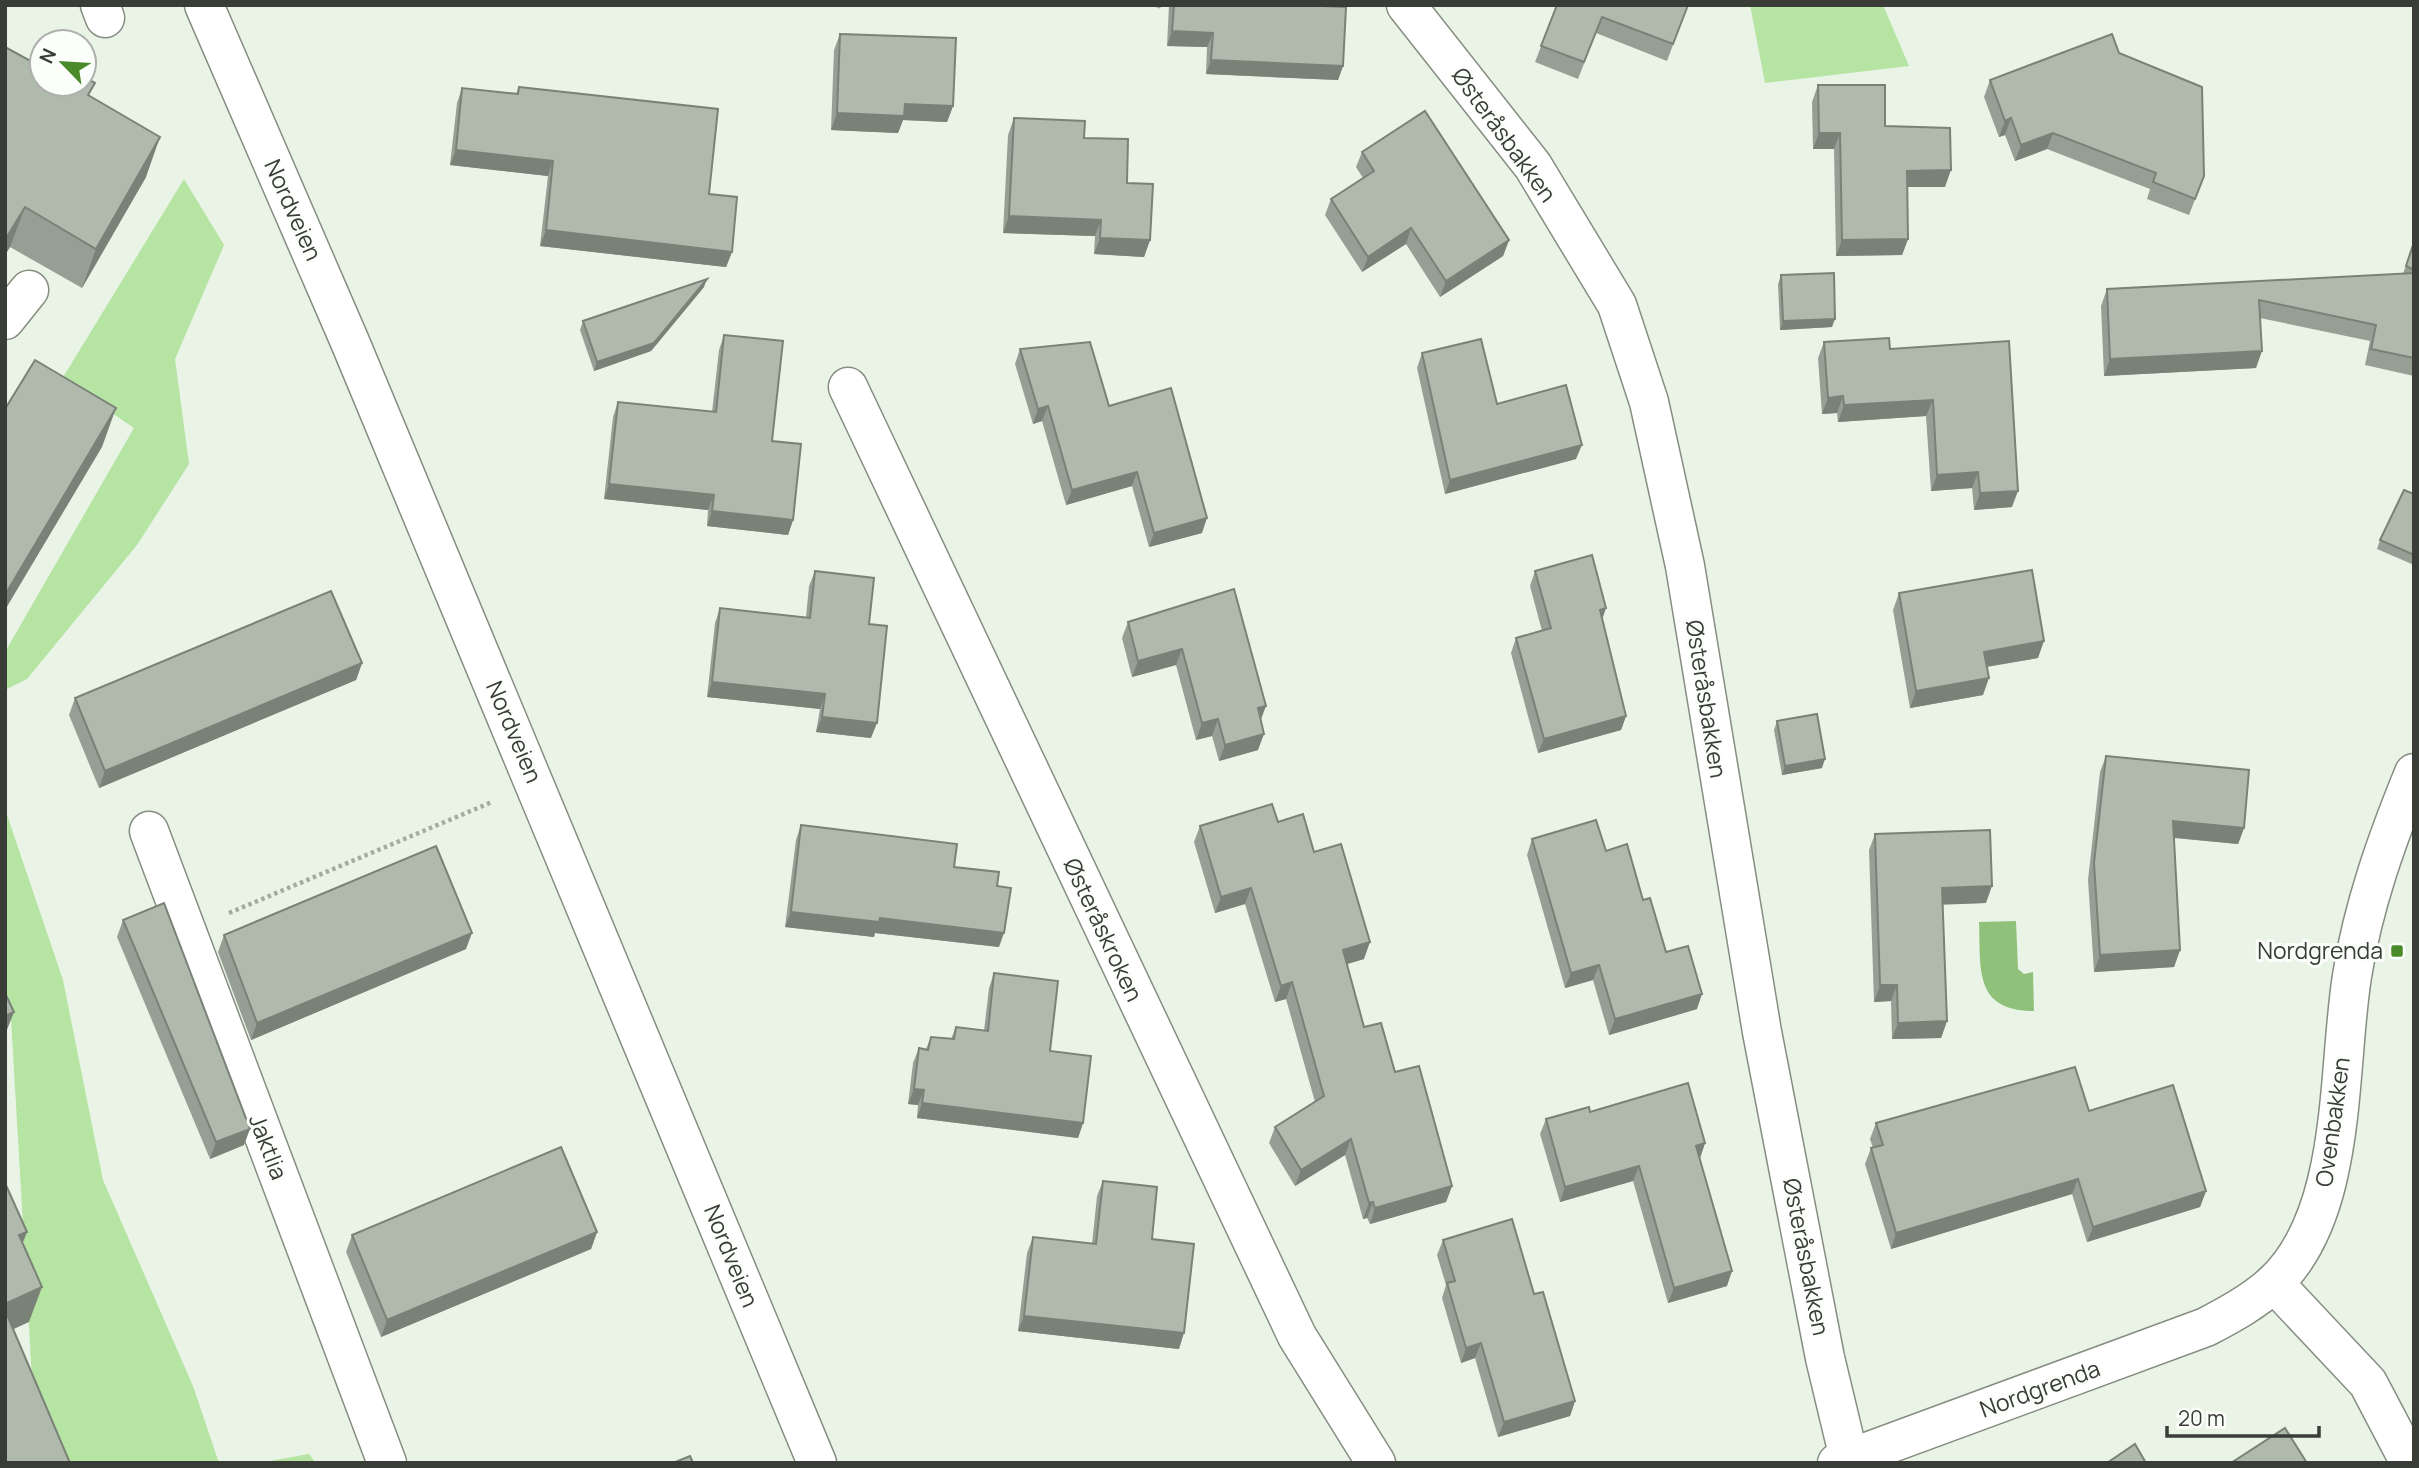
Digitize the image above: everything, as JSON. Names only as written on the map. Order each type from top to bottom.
[{"type":"street","name":"Nordveien","points":[[204,5],[536,783],[817,1463]]},
{"type":"street","name":"Østeråsbakken","points":[[1406,5],[1533,166],[1617,305],[1649,402],[1685,566],[1762,1032],[1843,1460]]},
{"type":"street","points":[[5,320],[29,290]]},
{"type":"street","name":"Østeråskroken","points":[[848,387],[1188,1113],[1297,1336],[1376,1463]]},
{"type":"street","name":"Ovenbakken","points":[[2274,1283],[2306,1239],[2322,1201],[2334,1151],[2352,975],[2382,850],[2414,773]]},
{"type":"street","name":"Jaktlia","points":[[149,831],[387,1463]]},
{"type":"street","name":"Nordgrenda","points":[[1843,1460],[2206,1327],[2241,1308],[2274,1283]]},
{"type":"street","points":[[2274,1283],[2368,1383],[2410,1463]]},
{"type":"path","points":[[187,931],[536,783]]},
{"type":"shaded area","points":[[1750,5],[1883,5],[1909,66],[1765,83]]},
{"type":"shaded area","points":[[184,179],[224,245],[175,359],[189,464],[137,545],[27,679],[5,690],[5,652],[134,428],[62,379]]},
{"type":"shaded area","points":[[5,809],[63,980],[103,1180],[193,1386],[219,1463],[64,1463],[32,1379],[10,1002],[5,994]]},
{"type":"shaded area","points":[[2016,921],[2018,969],[2024,974],[2033,972],[2034,1011],[2000,1004],[1990,995],[1981,970],[1979,922]]},
{"type":"shaded area","points":[[309,1454],[316,1463],[258,1463]]},
{"type":"building","points":[[1174,5],[1346,7],[1343,66],[1211,60],[1213,33],[1172,31]]},
{"type":"building","points":[[1557,5],[1688,5],[1673,44],[1602,17],[1584,62],[1541,46]]},
{"type":"building","points":[[840,34],[956,38],[953,106],[905,104],[904,116],[837,113]]},
{"type":"building","points":[[2112,34],[2119,53],[2202,87],[2204,176],[2195,199],[2153,182],[2156,173],[2053,133],[2021,145],[2011,118],[2005,121],[1990,80]]},
{"type":"building","points":[[5,47],[28,60],[28,98],[93,98],[160,137],[96,249],[25,207],[5,240]]},
{"type":"building","points":[[1818,85],[1885,85],[1885,126],[1950,128],[1951,170],[1907,171],[1908,239],[1842,240],[1840,133],[1819,133]]},
{"type":"building","points":[[519,87],[718,109],[709,194],[737,197],[732,252],[546,230],[553,161],[456,150],[462,88],[518,94]]},
{"type":"building","points":[[1425,111],[1509,240],[1446,281],[1411,228],[1368,257],[1331,199],[1374,171],[1362,152]]},
{"type":"building","points":[[1014,118],[1085,121],[1084,138],[1128,139],[1127,183],[1153,184],[1150,240],[1100,238],[1101,220],[1009,216]]},
{"type":"building","points":[[2414,246],[2414,270],[2406,266]]},
{"type":"building","points":[[1834,273],[1835,319],[1783,321],[1781,275]]},
{"type":"building","points":[[2414,273],[2414,358],[2371,349],[2376,325],[2259,300],[2262,351],[2110,359],[2107,289]]},
{"type":"building","points":[[707,279],[654,343],[597,362],[583,321]]},
{"type":"building","points":[[724,335],[783,341],[772,441],[801,444],[793,520],[712,511],[714,495],[609,484],[618,402],[716,412]]},
{"type":"building","points":[[1889,338],[1890,349],[2009,341],[2018,491],[1980,493],[1978,472],[1937,475],[1933,400],[1844,405],[1843,396],[1828,398],[1824,342]]},
{"type":"building","points":[[1481,339],[1497,404],[1566,385],[1582,445],[1450,480],[1422,353]]},
{"type":"building","points":[[1090,342],[1109,406],[1171,388],[1207,518],[1154,533],[1137,472],[1072,490],[1048,406],[1038,409],[1020,349]]},
{"type":"building","points":[[35,360],[116,408],[5,595],[5,409]]},
{"type":"building","points":[[2404,490],[2414,494],[2414,555],[2380,540]]},
{"type":"building","points":[[1592,555],[1606,608],[1600,610],[1626,716],[1544,739],[1516,638],[1551,628],[1535,571]]},
{"type":"building","points":[[2032,570],[2044,641],[1984,652],[1989,678],[1916,691],[1899,593]]},
{"type":"building","points":[[815,571],[874,578],[869,624],[887,626],[877,723],[822,717],[825,694],[712,682],[720,608],[810,618]]},
{"type":"building","points":[[1234,589],[1266,706],[1258,708],[1264,734],[1225,745],[1218,719],[1202,723],[1182,649],[1138,661],[1128,622]]},
{"type":"building","points":[[331,591],[362,663],[105,771],[75,698]]},
{"type":"building","points":[[1817,714],[1825,759],[1785,766],[1777,721]]},
{"type":"building","points":[[2106,756],[2249,770],[2244,828],[2173,821],[2180,950],[2100,955],[2094,863]]},
{"type":"building","points":[[1272,804],[1278,822],[1303,814],[1314,852],[1341,844],[1370,942],[1343,950],[1364,1027],[1381,1023],[1395,1072],[1419,1066],[1452,1186],[1375,1208],[1373,1202],[1369,1203],[1351,1139],[1301,1170],[1275,1127],[1324,1096],[1292,982],[1281,986],[1251,888],[1221,897],[1200,826]]},
{"type":"building","points":[[1596,820],[1606,851],[1627,844],[1643,900],[1650,898],[1666,952],[1688,946],[1702,994],[1615,1019],[1599,965],[1571,973],[1532,839]]},
{"type":"building","points":[[801,825],[957,844],[954,867],[999,872],[997,886],[1011,888],[1004,933],[880,918],[879,922],[791,912]]},
{"type":"building","points":[[1990,830],[1992,886],[1942,888],[1947,1021],[1898,1023],[1897,985],[1880,985],[1875,834]]},
{"type":"building","points":[[436,846],[472,933],[257,1023],[224,935]]},
{"type":"building","points":[[164,903],[250,1129],[216,1142],[123,920]]},
{"type":"building","points":[[994,973],[1058,981],[1050,1051],[1091,1056],[1083,1123],[922,1103],[924,1090],[914,1089],[919,1048],[928,1050],[931,1037],[954,1039],[956,1027],[988,1031]]},
{"type":"building","points":[[5,993],[14,1012],[5,1016]]},
{"type":"building","points":[[2075,1067],[2089,1111],[2173,1085],[2206,1191],[2093,1227],[2078,1179],[1896,1233],[1871,1148],[1883,1145],[1876,1123]]},
{"type":"building","points":[[1688,1083],[1705,1143],[1696,1146],[1732,1271],[1674,1288],[1639,1166],[1565,1187],[1546,1119],[1589,1107],[1590,1112]]},
{"type":"building","points":[[561,1147],[597,1232],[387,1320],[352,1235]]},
{"type":"building","points":[[1103,1181],[1157,1187],[1152,1239],[1194,1244],[1184,1333],[1024,1316],[1033,1237],[1096,1244]]},
{"type":"building","points":[[5,1183],[27,1232],[19,1235],[42,1287],[5,1304]]},
{"type":"building","points":[[1512,1219],[1534,1294],[1543,1292],[1575,1401],[1504,1422],[1481,1343],[1466,1348],[1447,1283],[1455,1281],[1443,1240]]},
{"type":"building","points":[[5,1310],[70,1463],[5,1463]]},
{"type":"building","points":[[2285,1428],[2307,1463],[2231,1463]]},
{"type":"building","points":[[2135,1444],[2146,1463],[2107,1463]]},
{"type":"building","points":[[690,1456],[693,1463],[673,1463]]},
{"type":"place","name":"Nordgrenda","points":[[2397,951]]}]
